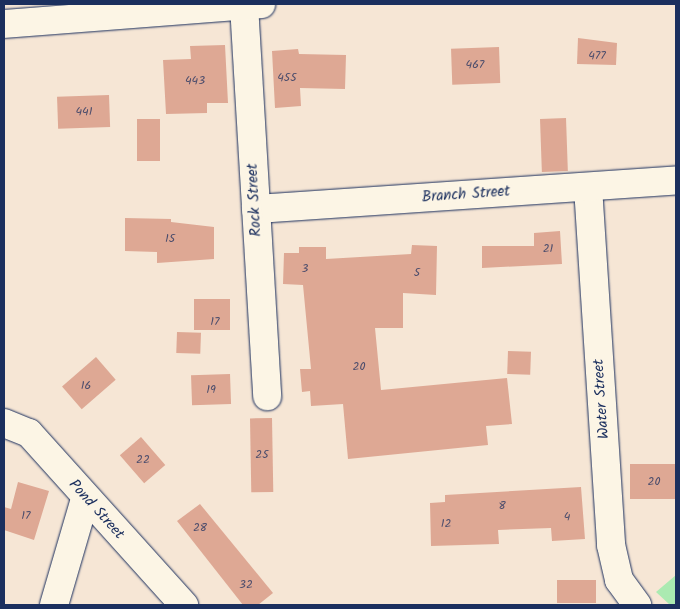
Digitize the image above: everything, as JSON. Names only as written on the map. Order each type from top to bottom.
[{"type":"street","points":[[4,24],[92,10],[252,4]]},
{"type":"street","name":"Rock Street","points":[[252,4],[256,208],[267,396]]},
{"type":"street","name":"Branch Street","points":[[256,208],[676,180]]},
{"type":"street","name":"Water Street","points":[[588,187],[611,545],[619,580],[637,605]]},
{"type":"street","name":"Pond Street","points":[[4,424],[29,434],[85,499],[184,605]]},
{"type":"street","points":[[54,605],[85,499]]},
{"type":"green space","points":[[676,575],[676,605],[670,605],[656,592]]},
{"type":"building","points":[[578,38],[617,43],[616,65],[577,64]]},
{"type":"building","points":[[225,45],[228,103],[207,103],[207,113],[166,114],[163,60],[191,59],[190,46]]},
{"type":"building","points":[[499,47],[500,83],[452,85],[451,49]]},
{"type":"building","points":[[298,49],[299,54],[346,55],[345,89],[300,88],[301,106],[275,108],[272,51]]},
{"type":"building","points":[[109,95],[110,127],[58,129],[57,97]]},
{"type":"building","points":[[566,118],[568,171],[542,172],[540,119]]},
{"type":"building","points":[[137,119],[160,119],[160,161],[137,161]]},
{"type":"building","points":[[125,218],[171,219],[171,222],[214,227],[214,259],[157,263],[157,252],[125,251]]},
{"type":"building","points":[[560,231],[562,264],[482,268],[482,246],[534,246],[534,233]]},
{"type":"building","points":[[412,245],[437,246],[436,295],[403,293],[403,328],[375,328],[381,390],[507,378],[512,424],[486,426],[488,445],[348,459],[343,404],[311,406],[310,391],[302,392],[300,369],[311,369],[303,285],[283,284],[284,253],[299,253],[299,247],[326,247],[326,259],[411,254]]},
{"type":"building","points":[[194,299],[230,299],[230,330],[194,330]]},
{"type":"building","points":[[177,332],[201,333],[200,354],[176,353]]},
{"type":"building","points":[[508,351],[531,352],[530,375],[507,374]]},
{"type":"building","points":[[96,357],[116,380],[82,409],[62,387]]},
{"type":"building","points":[[230,374],[231,404],[192,405],[191,375]]},
{"type":"building","points":[[250,418],[272,418],[273,492],[251,492]]},
{"type":"building","points":[[141,437],[165,465],[144,483],[120,455]]},
{"type":"building","points":[[630,464],[676,464],[676,499],[630,499]]},
{"type":"building","points":[[18,482],[49,491],[34,540],[4,530],[4,507],[11,509]]},
{"type":"building","points":[[581,487],[585,539],[552,541],[551,528],[498,530],[499,544],[431,546],[430,503],[445,502],[445,495]]},
{"type":"building","points":[[200,504],[273,593],[258,605],[243,605],[177,521]]},
{"type":"building","points":[[557,580],[596,580],[596,603],[557,603]]}]
